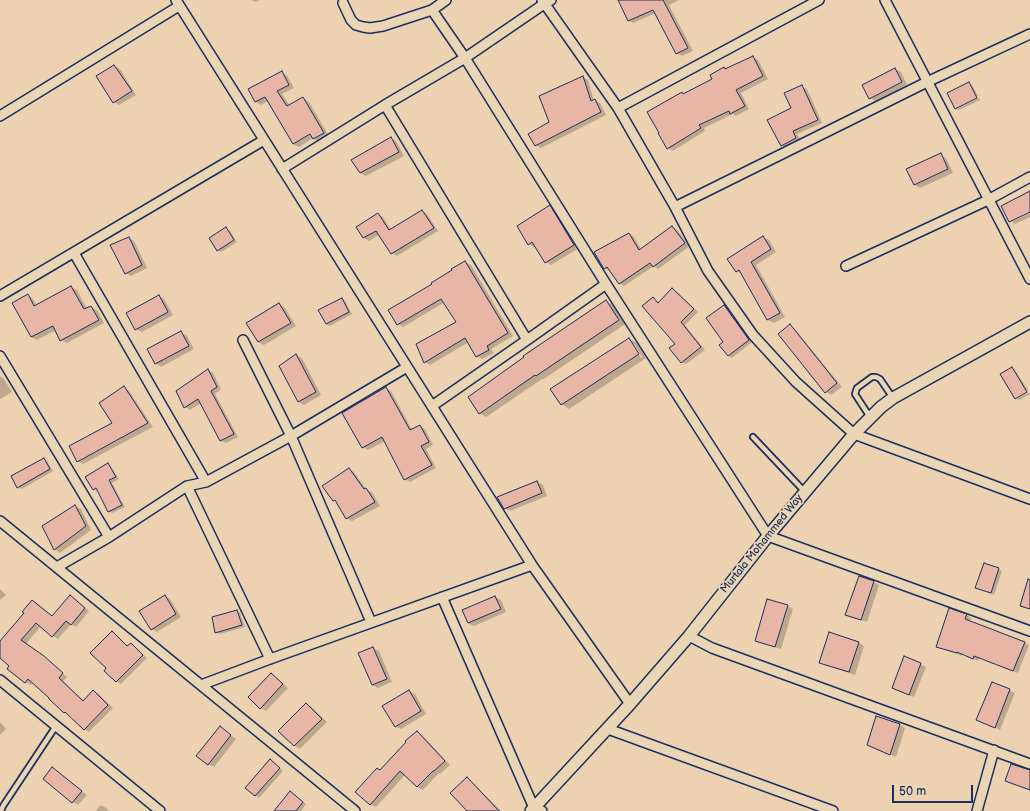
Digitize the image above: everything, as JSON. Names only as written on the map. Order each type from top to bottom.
[{"type":"street","points":[[343,3],[351,20],[356,25],[370,28],[383,26],[432,10],[446,0]]},
{"type":"street","points":[[618,108],[819,0]]},
{"type":"street","points":[[885,0],[1030,279]]},
{"type":"street","points":[[282,169],[465,58],[545,1],[618,108],[675,207],[708,271],[753,335],[796,382],[854,434],[1030,499]]},
{"type":"street","points":[[0,116],[178,3],[532,565],[630,704]]},
{"type":"street","points":[[432,10],[465,58],[606,284],[768,536],[1030,631]]},
{"type":"street","points":[[675,207],[927,82],[1030,34]]},
{"type":"street","points":[[386,105],[527,340]]},
{"type":"street","points":[[0,296],[264,140]]},
{"type":"street","points":[[846,266],[988,200],[1030,177]]},
{"type":"street","points":[[74,253],[206,482]]},
{"type":"street","points":[[432,406],[606,284]]},
{"type":"street","name":"Murtala Mohammed Way","points":[[535,810],[689,636],[768,536],[854,434],[870,418],[893,398],[1030,322]]},
{"type":"street","points":[[243,340],[291,436],[371,622]]},
{"type":"street","points":[[0,356],[109,537]]},
{"type":"street","points":[[56,567],[109,537],[186,486],[206,482],[291,436],[407,367]]},
{"type":"street","points":[[186,486],[270,658]]},
{"type":"street","points":[[0,521],[355,811]]},
{"type":"street","points":[[201,685],[270,658],[532,565]]},
{"type":"street","points":[[442,597],[535,810]]},
{"type":"street","points":[[689,636],[712,648],[1030,764]]},
{"type":"street","points":[[0,680],[160,811]]},
{"type":"street","points":[[608,729],[833,811]]},
{"type":"street","points":[[977,811],[994,750]]},
{"type":"lane","points":[[870,418],[855,394],[857,388],[872,377],[876,377],[880,379],[893,398]]},
{"type":"lane","points":[[753,437],[805,492]]},
{"type":"lane","points":[[1,811],[56,726]]},
{"type":"building","points":[[618,0],[663,0],[688,48],[676,54],[653,10],[628,21]]},
{"type":"building","points":[[753,56],[763,76],[736,90],[745,106],[730,114],[729,111],[699,125],[701,128],[667,149],[647,112],[682,92],[683,94],[712,79],[710,75],[724,67],[725,69]]},
{"type":"building","points":[[114,65],[132,91],[113,103],[96,76]]},
{"type":"building","points":[[895,68],[902,82],[869,99],[862,85]]},
{"type":"building","points":[[282,71],[289,85],[277,91],[287,106],[303,97],[324,133],[313,139],[310,134],[293,144],[265,97],[255,102],[248,89]]},
{"type":"building","points":[[583,76],[591,101],[595,99],[601,112],[535,146],[528,134],[549,122],[539,96]]},
{"type":"building","points":[[969,82],[977,98],[955,109],[947,93]]},
{"type":"building","points":[[802,85],[818,120],[793,131],[796,138],[781,146],[767,120],[791,108],[784,93]]},
{"type":"building","points":[[391,137],[399,152],[360,173],[351,160]]},
{"type":"building","points":[[941,153],[948,169],[914,185],[906,169]]},
{"type":"building","points":[[1030,191],[1030,212],[1009,222],[1001,206]]},
{"type":"building","points":[[550,205],[574,245],[545,263],[532,242],[528,245],[517,226]]},
{"type":"building","points":[[422,210],[434,228],[391,254],[376,231],[363,238],[356,227],[378,213],[389,230]]},
{"type":"building","points":[[672,226],[685,243],[653,267],[650,263],[619,284],[607,267],[604,269],[594,252],[629,233],[639,250]]},
{"type":"building","points":[[226,227],[234,240],[217,251],[209,238]]},
{"type":"building","points":[[763,236],[771,249],[751,262],[780,313],[767,320],[739,270],[736,272],[727,259]]},
{"type":"building","points":[[129,237],[142,265],[125,274],[110,245]]},
{"type":"building","points":[[465,261],[508,333],[487,346],[489,350],[476,357],[465,338],[424,363],[416,344],[456,322],[441,299],[397,325],[388,310],[432,284],[431,283],[452,270],[451,269]]},
{"type":"building","points":[[71,286],[84,309],[91,306],[99,320],[60,341],[53,326],[31,337],[12,303],[28,294],[34,306]]},
{"type":"building","points":[[672,288],[694,309],[681,322],[701,347],[681,363],[669,348],[675,344],[642,306],[653,297],[658,303]]},
{"type":"building","points":[[159,295],[168,312],[135,330],[126,313]]},
{"type":"building","points":[[342,298],[349,312],[326,324],[318,310]]},
{"type":"building","points":[[606,300],[619,320],[479,414],[468,397],[524,357],[523,356]]},
{"type":"building","points":[[279,303],[291,323],[258,342],[246,323]]},
{"type":"building","points":[[724,305],[749,340],[728,356],[719,345],[723,342],[706,318]]},
{"type":"building","points":[[790,324],[837,383],[825,393],[778,334]]},
{"type":"building","points":[[181,331],[189,346],[155,364],[147,349]]},
{"type":"building","points":[[629,338],[639,354],[561,405],[550,389]]},
{"type":"building","points":[[296,354],[316,392],[298,402],[279,366]]},
{"type":"building","points":[[1012,367],[1027,392],[1015,399],[1000,374]]},
{"type":"building","points":[[208,369],[217,387],[211,391],[234,434],[220,441],[198,399],[184,408],[176,391]]},
{"type":"building","points":[[124,386],[148,423],[77,462],[69,446],[112,423],[99,403]]},
{"type":"building","points":[[386,387],[410,430],[420,425],[429,442],[421,446],[432,465],[404,480],[382,437],[362,448],[342,413]]},
{"type":"building","points":[[44,458],[50,469],[17,488],[11,476]]},
{"type":"building","points":[[108,463],[116,477],[109,480],[122,505],[108,512],[96,488],[93,490],[85,477]]},
{"type":"building","points":[[349,468],[364,489],[366,488],[375,502],[346,519],[335,500],[333,501],[322,486]]},
{"type":"building","points":[[537,481],[542,493],[504,509],[497,497]]},
{"type":"building","points":[[75,505],[86,526],[54,550],[42,526]]},
{"type":"building","points":[[984,563],[999,568],[991,593],[975,588]]},
{"type":"building","points":[[859,576],[874,581],[861,620],[845,615]]},
{"type":"building","points":[[1028,579],[1030,580],[1030,609],[1020,606]]},
{"type":"building","points":[[70,595],[85,608],[71,625],[66,621],[52,637],[36,623],[21,640],[44,656],[63,673],[59,678],[83,701],[93,690],[108,705],[84,730],[28,679],[25,683],[7,669],[9,666],[0,658],[0,641],[24,613],[22,612],[32,600],[52,616]]},
{"type":"building","points":[[165,595],[176,614],[151,630],[139,611]]},
{"type":"building","points":[[495,596],[501,609],[468,623],[462,610]]},
{"type":"building","points":[[767,599],[788,605],[775,647],[755,641]]},
{"type":"building","points":[[949,608],[967,614],[965,619],[1025,642],[1013,671],[974,656],[973,659],[957,652],[936,647]]},
{"type":"building","points":[[237,610],[242,625],[215,633],[212,617]]},
{"type":"building","points":[[112,631],[127,646],[131,643],[143,655],[116,682],[104,671],[106,668],[90,653]]},
{"type":"building","points":[[829,632],[859,642],[849,672],[819,663]]},
{"type":"building","points":[[373,647],[387,679],[372,685],[358,653]]},
{"type":"building","points":[[904,656],[921,663],[909,695],[892,688]]},
{"type":"building","points":[[271,673],[283,684],[260,709],[248,697]]},
{"type":"building","points":[[992,682],[1010,689],[995,728],[976,720]]},
{"type":"building","points":[[409,690],[421,711],[395,727],[382,706]]},
{"type":"building","points":[[306,703],[322,719],[294,746],[278,731]]},
{"type":"building","points":[[876,716],[900,724],[890,755],[867,745]]},
{"type":"building","points":[[220,726],[231,735],[208,765],[196,756]]},
{"type":"building","points":[[417,731],[445,761],[417,787],[400,771],[370,805],[355,792],[377,768],[380,770],[406,742],[405,741]]},
{"type":"building","points":[[270,759],[280,768],[255,796],[245,788]]},
{"type":"building","points":[[1011,764],[1030,770],[1030,790],[1005,781]]},
{"type":"building","points":[[52,767],[82,791],[72,803],[43,779]]},
{"type":"building","points":[[467,777],[499,811],[467,811],[450,793]]},
{"type":"building","points":[[290,791],[303,802],[296,811],[274,811]]}]
